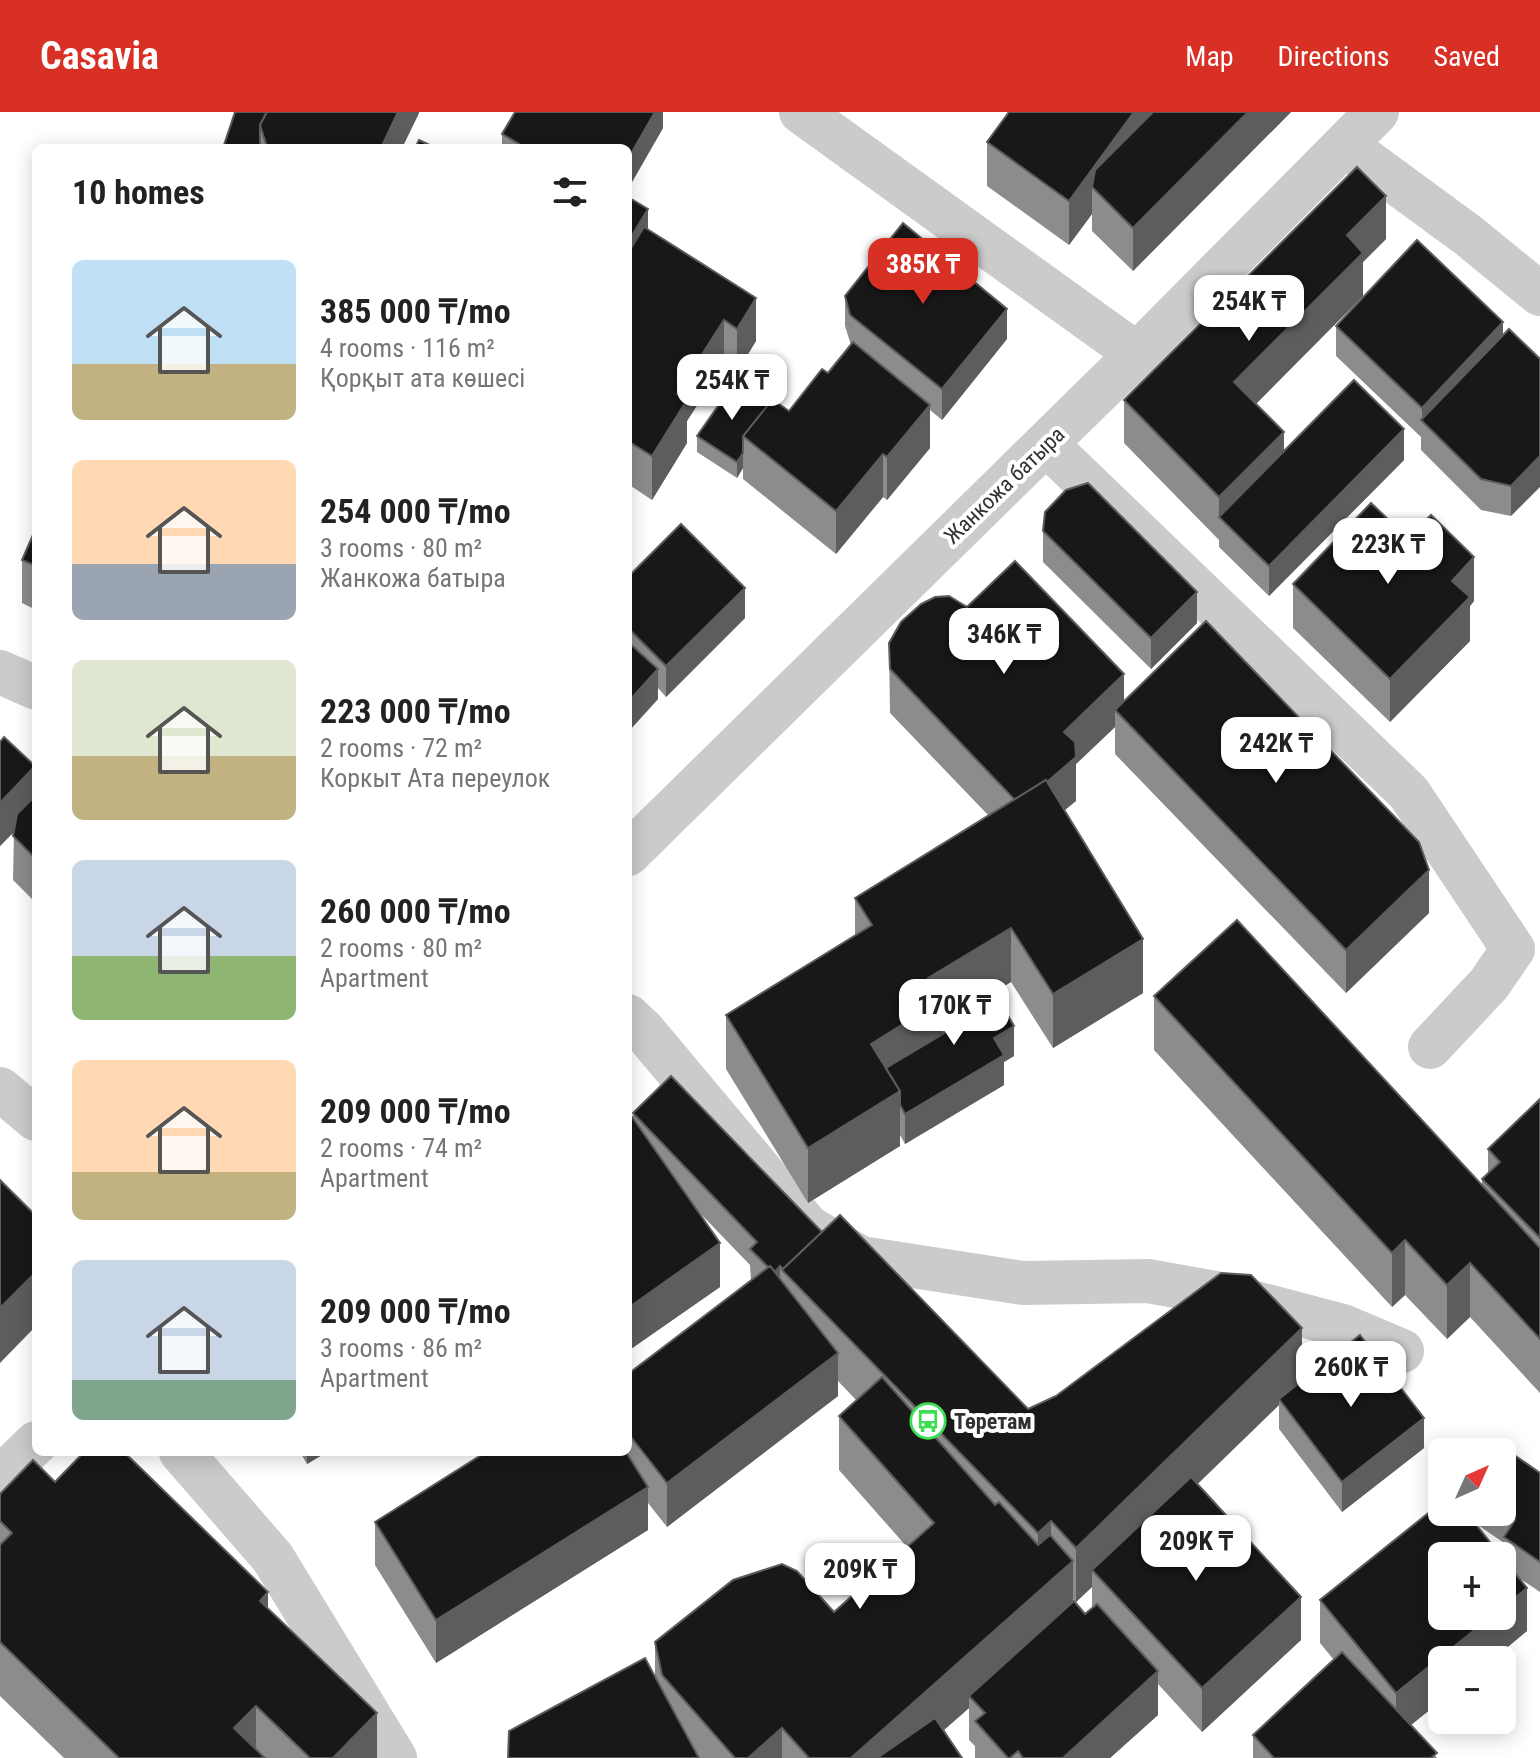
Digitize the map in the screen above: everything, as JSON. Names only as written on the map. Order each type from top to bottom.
[{"type":"street","points":[[801,112],[1137,354]]},
{"type":"street","name":"Жанкожа батыра","points":[[632,850],[1137,354],[1377,112]]},
{"type":"street","points":[[1345,145],[1469,236],[1540,294]]},
{"type":"street","points":[[1046,444],[1409,793],[1513,949],[1489,984],[1430,1047]]},
{"type":"street","points":[[0,672],[32,686]]},
{"type":"street","points":[[632,1020],[808,1227],[861,1258],[1023,1283],[1148,1281],[1221,1294],[1343,1326],[1402,1351]]},
{"type":"street","points":[[0,1089],[32,1116]]},
{"type":"street","points":[[0,1478],[32,1447]]},
{"type":"street","points":[[184,1456],[273,1558],[395,1758]]},
{"type":"building","points":[[235,112],[267,112],[260,125],[260,144],[224,144]]},
{"type":"building","points":[[267,112],[398,112],[383,144],[266,144],[260,125]]},
{"type":"building","points":[[515,112],[655,112],[632,152],[632,144],[519,144],[502,134]]},
{"type":"building","points":[[1009,112],[1134,112],[1069,201],[987,142]]},
{"type":"building","points":[[1153,112],[1248,112],[1133,228],[1092,187],[1095,170]]},
{"type":"building","points":[[1357,167],[1386,196],[1347,235],[1363,253],[1234,382],[1284,432],[1219,497],[1124,400]]},
{"type":"building","points":[[632,199],[648,209],[632,235]]},
{"type":"building","points":[[903,223],[1007,309],[942,389],[850,315],[845,296]]},
{"type":"building","points":[[644,227],[756,298],[737,329],[724,320],[677,394],[687,400],[652,456],[632,444],[632,246]]},
{"type":"building","points":[[1417,240],[1503,322],[1422,408],[1336,326]]},
{"type":"building","points":[[1509,329],[1540,359],[1540,456],[1511,486],[1481,479],[1421,420]]},
{"type":"building","points":[[853,342],[930,405],[887,457],[883,454],[836,511],[743,436],[772,399],[789,411],[822,369],[828,373]]},
{"type":"building","points":[[1354,380],[1404,429],[1269,566],[1219,517]]},
{"type":"building","points":[[734,383],[768,405],[743,436],[743,453],[737,462],[697,436]]},
{"type":"building","points":[[1088,483],[1197,592],[1151,638],[1043,531],[1045,512],[1066,490]]},
{"type":"building","points":[[1371,503],[1408,538],[1431,515],[1474,557],[1452,581],[1470,597],[1390,679],[1293,584]]},
{"type":"building","points":[[681,524],[745,588],[666,666],[632,632],[632,573]]},
{"type":"building","points":[[32,537],[32,564],[22,560]]},
{"type":"building","points":[[1015,561],[1124,674],[1064,732],[1075,742],[1076,757],[1047,782],[1014,799],[890,669],[889,643],[901,622],[921,604],[935,597],[949,596],[967,607]]},
{"type":"building","points":[[1206,621],[1419,842],[1429,870],[1346,950],[1115,710]]},
{"type":"building","points":[[632,646],[658,669],[632,698]]},
{"type":"building","points":[[4,737],[32,763],[32,769],[0,803],[0,742]]},
{"type":"building","points":[[1046,780],[1143,939],[1053,994],[1011,928],[928,978],[942,1000],[871,1044],[900,1091],[808,1148],[726,1015],[872,925],[855,898]]},
{"type":"building","points":[[32,799],[32,855],[13,836],[17,814]]},
{"type":"building","points":[[1237,920],[1540,1248],[1540,1339],[1470,1263],[1447,1285],[1405,1240],[1392,1253],[1154,996]]},
{"type":"building","points":[[986,978],[1014,1026],[994,1038],[1004,1055],[905,1114],[900,1105],[900,1091],[886,1068],[953,1028],[942,1005]]},
{"type":"building","points":[[671,1076],[822,1232],[783,1269],[780,1266],[775,1272],[750,1249],[757,1242],[633,1113]]},
{"type":"building","points":[[1540,1099],[1540,1238],[1482,1179],[1500,1162],[1488,1149]]},
{"type":"building","points":[[632,1117],[720,1243],[632,1305]]},
{"type":"building","points":[[0,1180],[32,1212],[32,1276],[0,1308]]},
{"type":"building","points":[[840,1215],[1028,1409],[1056,1396],[1221,1273],[1251,1275],[1302,1328],[1076,1548],[1051,1521],[1038,1533],[782,1270]]},
{"type":"building","points":[[770,1266],[838,1353],[667,1483],[632,1438],[632,1371]]},
{"type":"building","points":[[1360,1335],[1424,1418],[1342,1482],[1279,1399]]},
{"type":"building","points":[[882,1377],[995,1505],[999,1502],[1038,1545],[1050,1535],[1073,1561],[851,1758],[809,1758],[782,1728],[748,1758],[735,1758],[662,1675],[655,1642],[733,1580],[782,1564],[797,1571],[834,1612],[934,1523],[839,1416]]},
{"type":"building","points":[[80,1456],[128,1456],[268,1592],[260,1601],[377,1713],[333,1758],[310,1758],[256,1706],[234,1728],[265,1758],[119,1758],[0,1642],[0,1545],[12,1533],[0,1521],[0,1494],[33,1460],[55,1482]]},
{"type":"building","points":[[480,1456],[629,1456],[648,1487],[436,1620],[375,1522]]},
{"type":"building","points":[[1516,1456],[1540,1473],[1540,1562],[1516,1545],[1516,1542],[1504,1537],[1511,1526],[1516,1526]]},
{"type":"building","points":[[1191,1477],[1301,1597],[1202,1688],[1092,1570]]},
{"type":"building","points":[[1428,1513],[1428,1526],[1477,1526],[1490,1542],[1428,1542],[1428,1630],[1475,1630],[1455,1646],[1428,1646],[1428,1667],[1396,1693],[1320,1600]]},
{"type":"building","points":[[1516,1574],[1527,1588],[1516,1597]]},
{"type":"building","points":[[1074,1601],[1085,1614],[1097,1604],[1158,1671],[1063,1758],[1023,1758],[1018,1751],[1008,1758],[975,1721],[985,1713],[969,1696]]},
{"type":"building","points":[[1342,1652],[1437,1753],[1431,1758],[1274,1758],[1253,1735]]},
{"type":"building","points":[[645,1658],[699,1758],[508,1758],[509,1731]]},
{"type":"building","points":[[935,1718],[962,1758],[877,1758]]},
{"type":"place","name":"Төретам","points":[[928,1421]]}]
